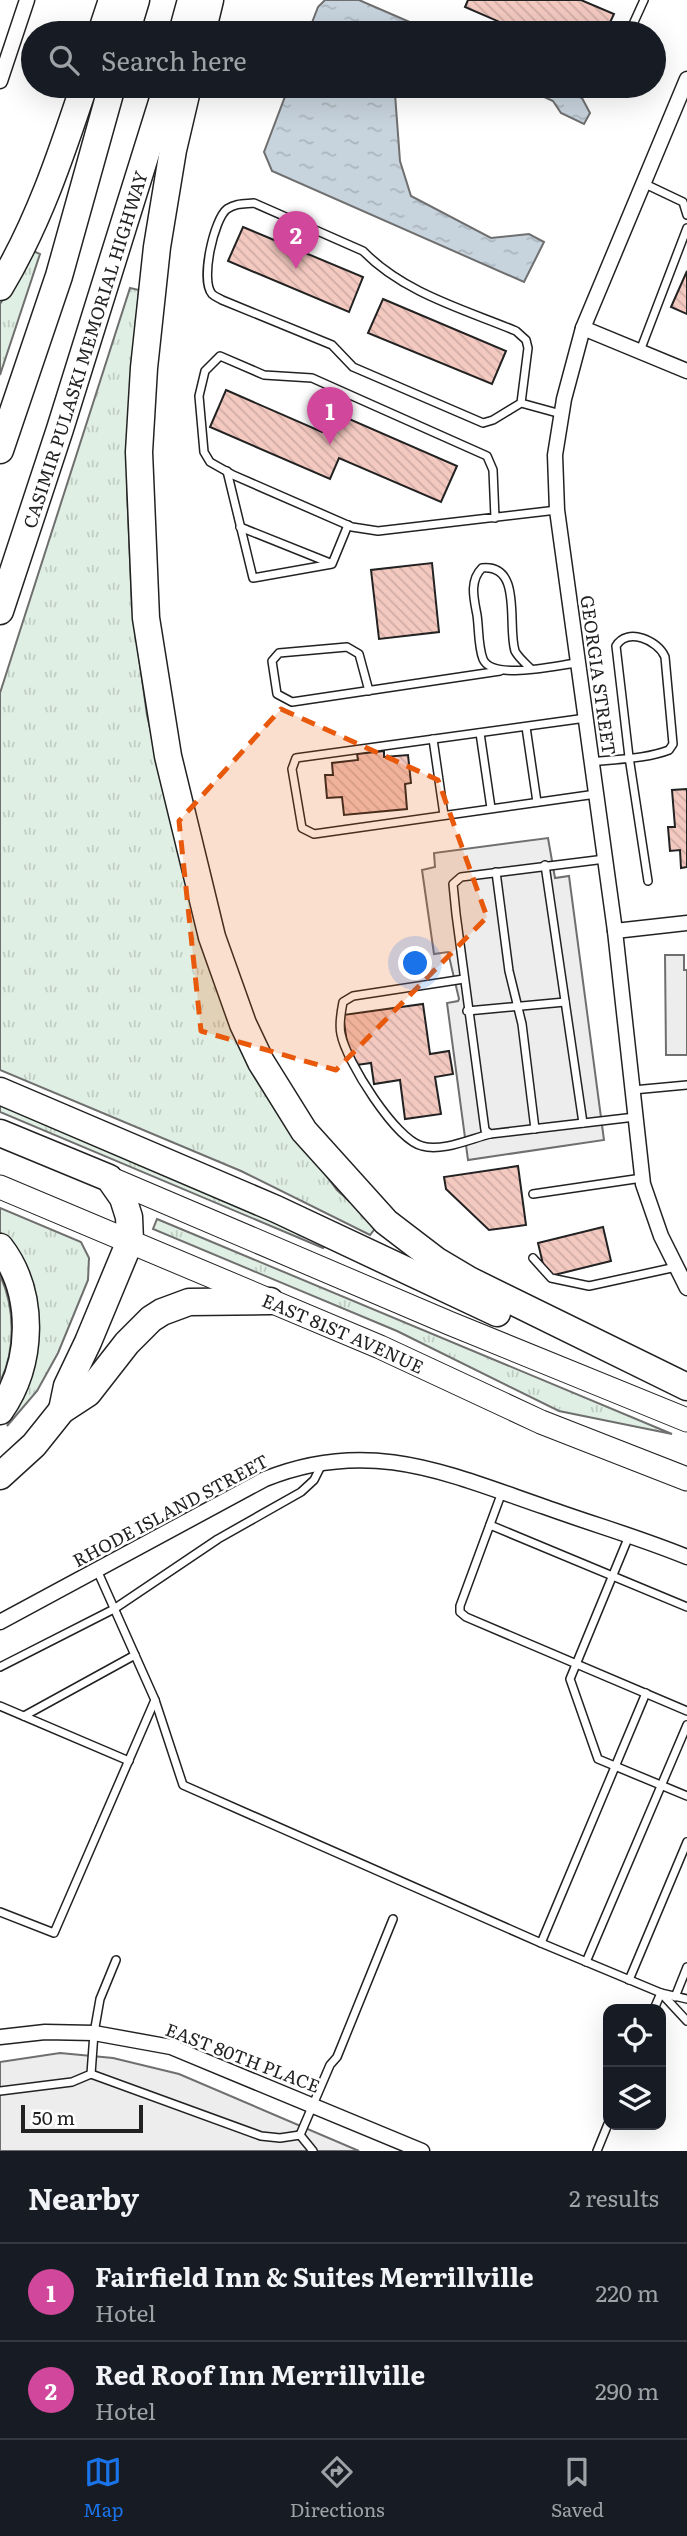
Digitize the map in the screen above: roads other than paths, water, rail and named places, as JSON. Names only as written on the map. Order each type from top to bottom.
[{"type":"highway","points":[[105,21],[112,0]]},
{"type":"highway","points":[[130,21],[136,0]]},
{"type":"highway","points":[[185,21],[191,0]]},
{"type":"highway","points":[[205,21],[210,0]]},
{"type":"highway","points":[[0,287],[14,264],[49,188],[80,98]]},
{"type":"highway","points":[[0,450],[59,276],[109,98]]},
{"type":"highway","name":"CASIMIR PULASKI MEMORIAL HIGHWAY","points":[[0,611],[163,98]]},
{"type":"highway","points":[[185,98],[173,150],[157,247],[144,368],[139,452],[146,618],[168,756],[212,937],[243,1024],[268,1074],[304,1131],[386,1222],[437,1261],[468,1280],[687,1387]]},
{"type":"highway","points":[[0,1091],[255,1199],[520,1324],[558,1339],[611,1352]]},
{"type":"highway","points":[[0,1133],[109,1178],[127,1206],[130,1241],[67,1385],[62,1410]]},
{"type":"highway","points":[[0,1247],[24,1301],[26,1323],[20,1368],[0,1411]]},
{"type":"highway","points":[[0,1476],[34,1445],[62,1410],[88,1394],[135,1334],[162,1312],[189,1302],[204,1300],[270,1301]]},
{"type":"main road","points":[[109,1178],[687,1420]]},
{"type":"main road","name":"EAST 81ST AVENUE","points":[[0,1187],[380,1347],[541,1422],[687,1479]]},
{"type":"street","points":[[0,80],[27,0]]},
{"type":"street","name":"GEORGIA STREET","points":[[687,79],[583,328],[561,414],[555,455],[557,510],[615,931],[643,1178],[661,1236],[687,1288]]},
{"type":"street","points":[[583,328],[687,371]]},
{"type":"street","points":[[615,931],[687,923]]},
{"type":"street","name":"RHODE ISLAND STREET","points":[[0,1622],[265,1479],[323,1462],[376,1460],[418,1465],[687,1557]]},
{"type":"street","name":"EAST 80TH PLACE","points":[[0,2037],[45,2032],[94,2032],[171,2047],[422,2151]]},
{"type":"lane","points":[[634,21],[644,0]]},
{"type":"lane","points":[[643,183],[685,201],[687,215]]},
{"type":"lane","points":[[521,403],[528,348],[526,340],[516,331],[407,286],[363,251],[254,203],[237,204],[224,211],[215,233],[207,266],[212,294],[332,345],[353,367],[483,423],[521,403],[561,414]]},
{"type":"lane","points":[[640,351],[687,228]]},
{"type":"lane","points":[[495,518],[493,470],[488,457],[313,378],[264,375],[220,356],[205,371],[199,396],[204,452],[210,462],[348,525],[378,531],[495,518],[557,510]]},
{"type":"lane","points":[[227,471],[253,578],[332,564]]},
{"type":"lane","points":[[332,564],[348,525]]},
{"type":"lane","points":[[240,527],[332,564]]},
{"type":"lane","points":[[500,670],[492,668],[484,660],[473,591],[476,574],[482,568],[500,570],[508,580],[516,653],[530,668]]},
{"type":"lane","points":[[592,762],[629,757],[670,750],[674,734],[665,657],[663,651],[637,636],[623,638],[616,646],[629,757],[648,881]]},
{"type":"lane","points":[[369,691],[359,653],[347,647],[279,653],[272,660],[277,694],[292,702],[369,691],[500,670],[578,662]]},
{"type":"lane","points":[[586,718],[296,758],[292,769],[302,828],[314,834],[596,794]]},
{"type":"lane","points":[[526,727],[537,802]]},
{"type":"lane","points":[[480,733],[491,808]]},
{"type":"lane","points":[[433,740],[444,815]]},
{"type":"lane","points":[[490,1134],[485,1130],[481,1113],[453,884],[461,877],[605,859]]},
{"type":"lane","points":[[545,866],[583,1123]]},
{"type":"lane","points":[[496,872],[535,1129]]},
{"type":"lane","points":[[464,979],[353,996],[342,1002],[340,1032],[350,1063],[374,1099],[417,1145],[431,1149],[490,1134],[636,1117]]},
{"type":"lane","points":[[467,1011],[517,1004],[565,1002]]},
{"type":"lane","points":[[633,1090],[687,1085]]},
{"type":"lane","points":[[533,1194],[643,1178]]},
{"type":"lane","points":[[533,1258],[551,1278],[589,1286],[676,1268]]},
{"type":"lane","points":[[0,1667],[114,1609],[218,1539],[301,1492],[314,1480],[323,1462]]},
{"type":"lane","points":[[502,1492],[460,1612],[466,1617],[687,1711]]},
{"type":"lane","points":[[490,1525],[687,1607]]},
{"type":"lane","points":[[629,1536],[570,1679],[598,1759],[687,1796]]},
{"type":"lane","points":[[97,1570],[155,1700],[183,1785],[541,1943],[661,1993],[687,1999]]},
{"type":"lane","points":[[24,1716],[135,1655]]},
{"type":"lane","points":[[541,1943],[646,1693]]},
{"type":"lane","points":[[0,1912],[54,1933],[155,1700]]},
{"type":"lane","points":[[0,1706],[128,1761]]},
{"type":"lane","points":[[586,1962],[686,1730]]},
{"type":"lane","points":[[629,1980],[687,1842]]},
{"type":"lane","points":[[300,2135],[330,2065],[337,2057],[393,1919]]},
{"type":"lane","points":[[91,2074],[100,1999],[116,1960]]},
{"type":"lane","points":[[675,1997],[687,1966]]},
{"type":"lane","points":[[656,2004],[661,1993]]},
{"type":"lane","points":[[661,1993],[687,2021]]},
{"type":"lane","points":[[91,2074],[261,2136],[280,2138],[300,2135]]},
{"type":"lane","points":[[0,2091],[72,2082],[91,2074]]},
{"type":"lane","points":[[597,2151],[606,2130]]},
{"type":"lane","points":[[300,2135],[313,2151]]},
{"type":"water","points":[[325,0],[359,0],[407,21],[313,21],[318,7]]},
{"type":"water","points":[[284,98],[395,98],[400,161],[411,196],[491,238],[529,234],[544,242],[524,282],[272,171],[264,152]]},
{"type":"water","points":[[547,98],[582,98],[590,113],[584,124],[561,113],[553,101]]},
{"type":"place","name":"Red Roof Inn Merrillville","points":[[296,269]]},
{"type":"place","name":"Fairfield Inn & Suites Merrillville","points":[[330,445]]}]
